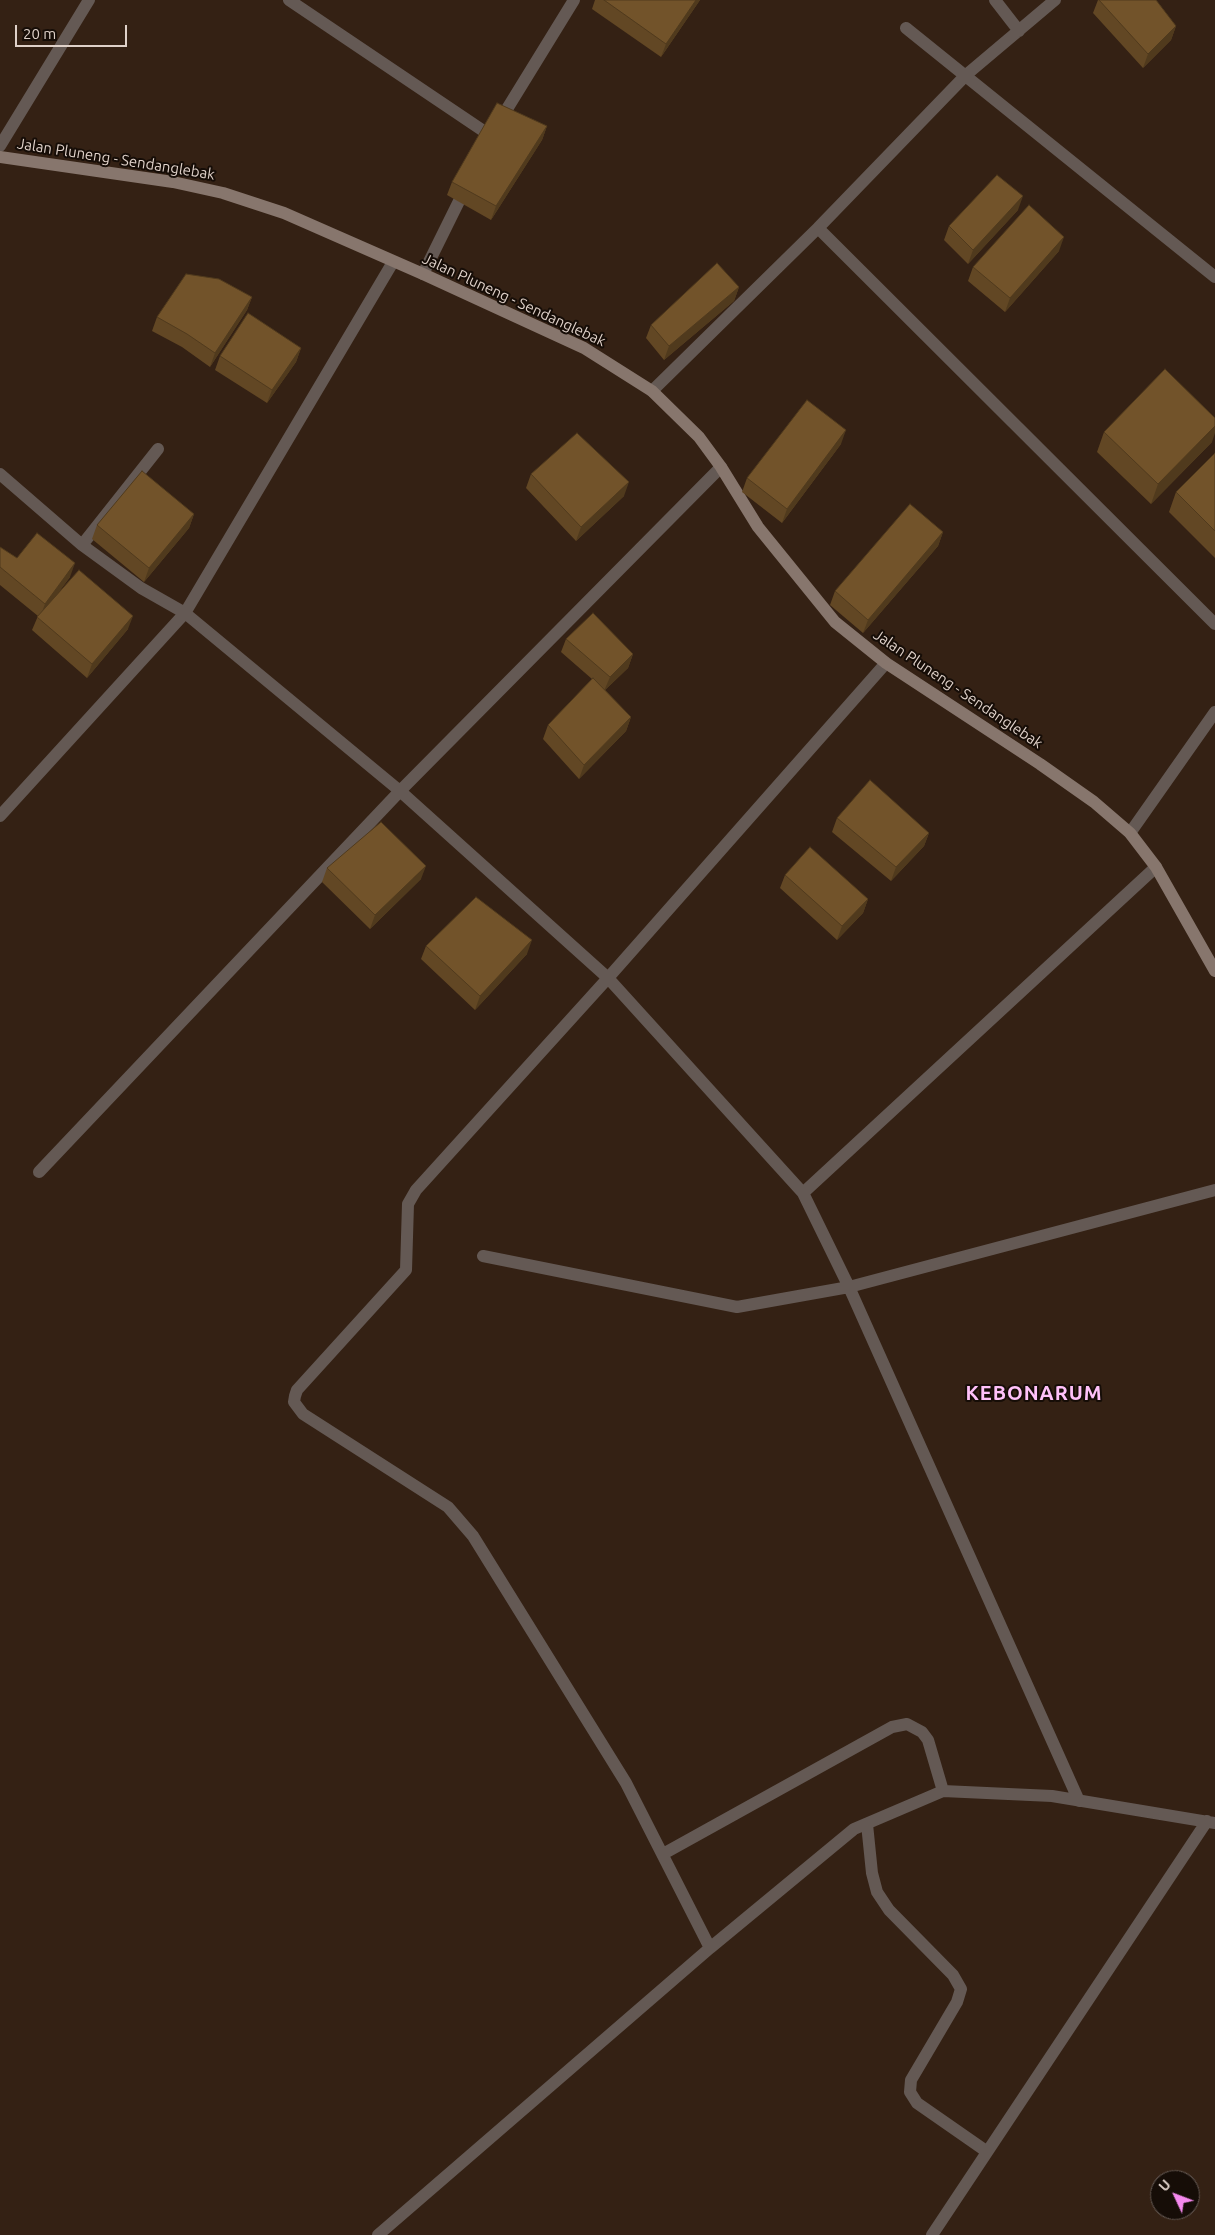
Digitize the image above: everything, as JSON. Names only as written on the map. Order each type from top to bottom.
[{"type":"street","points":[[0,146],[89,0]]},
{"type":"street","points":[[289,0],[489,140],[574,0]]},
{"type":"street","points":[[995,0],[1019,31]]},
{"type":"street","points":[[652,391],[818,228],[966,75],[1055,0]]},
{"type":"street","points":[[906,28],[1215,277]]},
{"type":"street","name":"Jalan Pluneng - Sendanglebak","points":[[0,158],[172,182],[223,193],[284,213],[584,348],[652,391],[699,437],[722,467],[758,527],[835,622],[886,663],[1040,764],[1094,802],[1130,833],[1156,866],[1215,971]]},
{"type":"street","points":[[423,274],[470,179]]},
{"type":"street","points":[[818,228],[1215,624]]},
{"type":"street","points":[[0,816],[185,613],[393,262]]},
{"type":"street","points":[[82,545],[158,449]]},
{"type":"street","points":[[39,1172],[400,791],[722,467]]},
{"type":"street","points":[[0,474],[82,545],[141,588],[185,613],[400,791],[608,978],[802,1194],[849,1287],[1079,1801]]},
{"type":"street","points":[[710,1948],[626,1783],[473,1536],[448,1507],[303,1414],[294,1402],[297,1390],[406,1270],[408,1204],[416,1190],[608,978],[886,663]]},
{"type":"street","points":[[1130,833],[1215,712]]},
{"type":"street","points":[[802,1194],[1156,866]]},
{"type":"street","points":[[483,1256],[737,1307],[849,1287],[1215,1190]]},
{"type":"street","points":[[663,1854],[892,1727],[906,1724],[922,1732],[928,1740],[943,1790]]},
{"type":"street","points":[[378,2235],[710,1948],[854,1829],[943,1790],[1052,1796],[1211,1822],[986,2150],[932,2235]]},
{"type":"street","points":[[867,1824],[872,1873],[877,1892],[889,1910],[953,1975],[961,1989],[957,2002],[911,2080],[910,2092],[917,2103],[986,2150]]},
{"type":"building","points":[[604,0],[696,0],[666,44]]},
{"type":"building","points":[[1099,0],[1156,0],[1176,26],[1148,54]]},
{"type":"building","points":[[497,103],[547,126],[496,206],[452,182]]},
{"type":"building","points":[[997,175],[1023,196],[973,250],[949,226]]},
{"type":"building","points":[[1029,205],[1064,237],[1010,298],[973,267]]},
{"type":"building","points":[[717,263],[739,287],[669,346],[651,325]]},
{"type":"building","points":[[186,274],[219,279],[252,297],[215,353],[157,317]]},
{"type":"building","points":[[248,313],[301,348],[272,390],[220,356]]},
{"type":"building","points":[[1165,369],[1215,418],[1215,426],[1158,484],[1104,432]]},
{"type":"building","points":[[807,400],[846,430],[787,509],[747,478]]},
{"type":"building","points":[[577,433],[629,482],[581,527],[531,474]]},
{"type":"building","points":[[1215,453],[1215,531],[1176,492]]},
{"type":"building","points":[[142,471],[194,514],[149,568],[97,525]]},
{"type":"building","points":[[910,504],[943,532],[868,620],[835,591]]},
{"type":"building","points":[[37,533],[75,563],[45,604],[0,567],[0,547],[17,558]]},
{"type":"building","points":[[79,570],[133,616],[92,664],[37,617]]},
{"type":"building","points":[[593,613],[633,654],[610,677],[566,639]]},
{"type":"building","points":[[593,678],[631,717],[584,765],[548,725]]},
{"type":"building","points":[[870,780],[929,833],[896,867],[837,818]]},
{"type":"building","points":[[381,822],[426,866],[375,915],[327,868]]},
{"type":"building","points":[[810,847],[868,899],[842,926],[785,875]]},
{"type":"building","points":[[476,897],[532,940],[480,996],[426,946]]},
{"type":"district","name":"KEBONARUM","points":[[1034,1393]]}]
